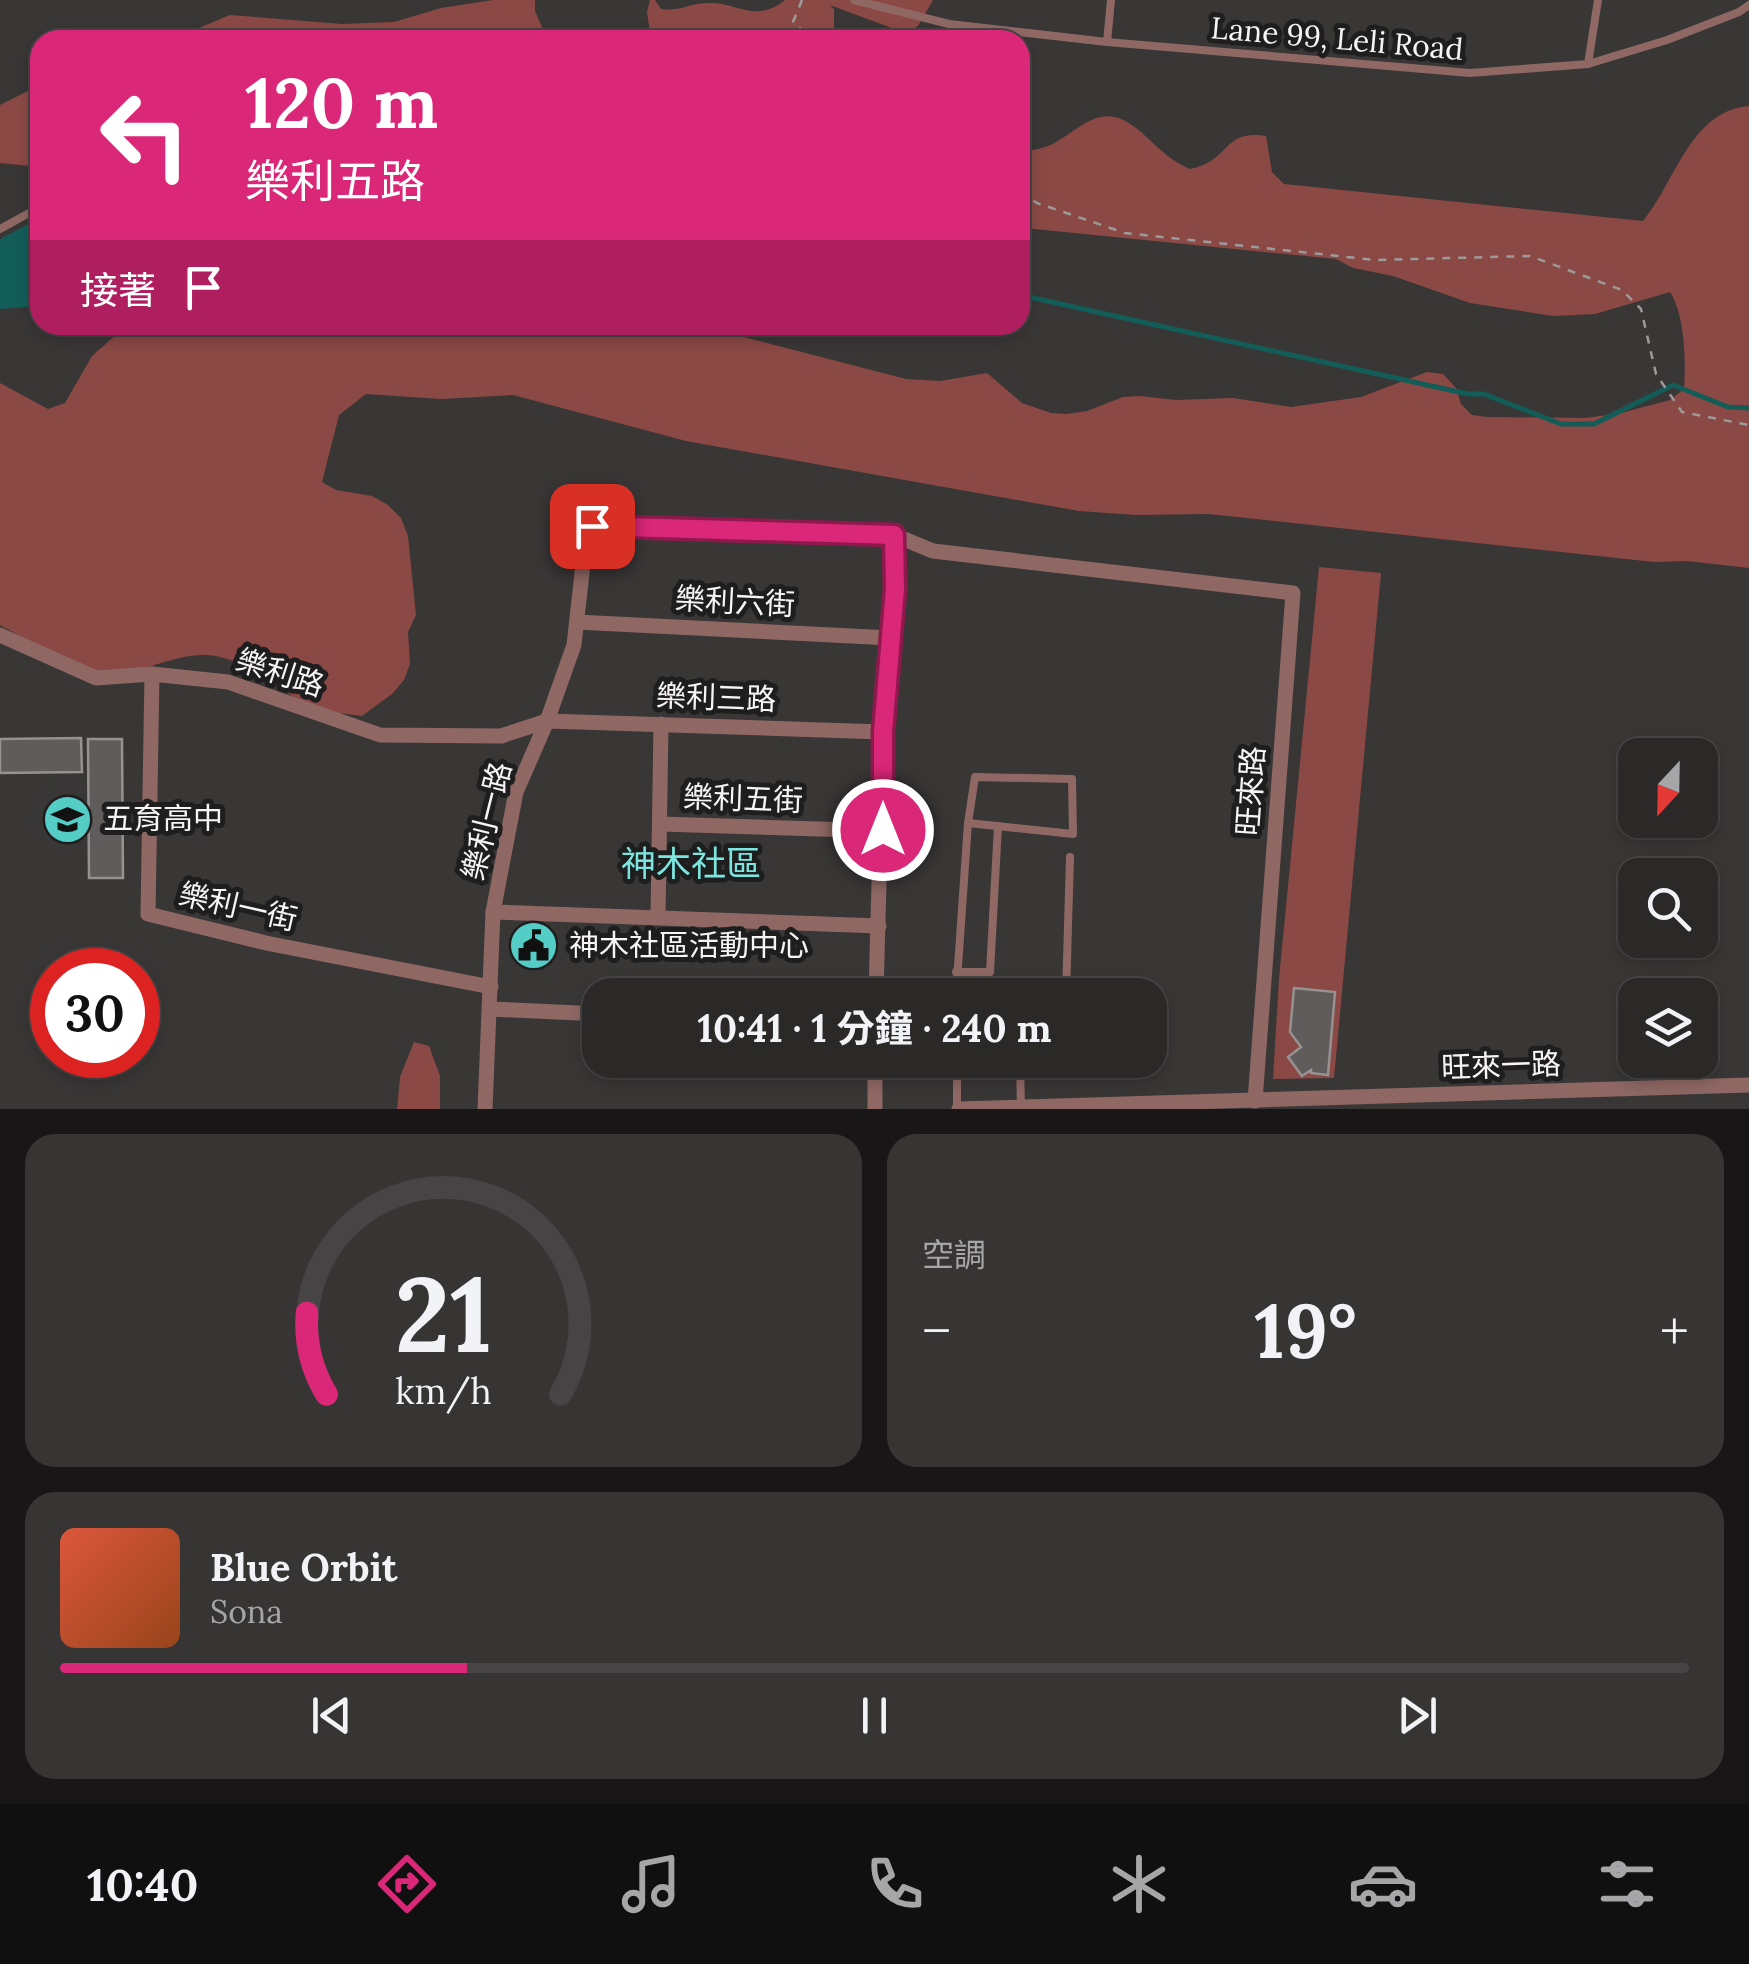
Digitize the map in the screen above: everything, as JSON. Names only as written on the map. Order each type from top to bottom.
[{"type":"street","name":"樂利一路","points":[[488,1109],[493,912],[516,792],[547,722],[574,645],[584,556],[592,526],[894,535]]},
{"type":"street","points":[[877,978],[883,732],[895,589],[894,535]]},
{"type":"street","name":"旺來路","points":[[894,535],[933,550],[1293,593],[1255,1101]]},
{"type":"street","name":"樂利六街","points":[[577,622],[891,638]]},
{"type":"street","name":"樂利路","points":[[0,635],[96,678],[152,674],[228,682],[380,735],[501,736],[547,722]]},
{"type":"street","name":"樂利一街","points":[[152,674],[148,914],[266,943],[491,987]]},
{"type":"street","name":"樂利三路","points":[[547,722],[883,732]]},
{"type":"street","points":[[658,917],[661,724]]},
{"type":"street","name":"樂利五街","points":[[661,824],[883,830]]},
{"type":"street","points":[[493,912],[880,926]]},
{"type":"street","points":[[491,1008],[582,1013]]},
{"type":"street","points":[[875,1078],[876,1109]]},
{"type":"street","name":"旺來一路","points":[[1255,1101],[1749,1085]]},
{"type":"street","points":[[958,1109],[1255,1101]]},
{"type":"lane","name":"Lane 99, Leli Road","points":[[854,0],[949,24],[1002,30]]},
{"type":"lane","points":[[1107,42],[1112,0]]},
{"type":"lane","points":[[1588,64],[1598,0]]},
{"type":"lane","name":"Lane 99, Leli Road","points":[[1030,33],[1470,74],[1588,64],[1667,40],[1749,5]]},
{"type":"lane","points":[[0,229],[30,212]]},
{"type":"lane","points":[[956,978],[968,824],[975,777],[1072,779],[1073,834],[968,824]]},
{"type":"lane","points":[[956,972],[990,972],[998,826]]},
{"type":"lane","points":[[1066,978],[1070,856]]},
{"type":"lane","points":[[957,1078],[958,1109]]},
{"type":"lane","points":[[1020,1078],[1021,1107]]},
{"type":"path","points":[[802,0],[794,22],[803,30]]},
{"type":"path","points":[[1030,198],[1125,234],[1376,260],[1530,256],[1622,290],[1641,309],[1656,374],[1682,412],[1749,425]]},
{"type":"shaded area","points":[[493,0],[535,0],[535,11],[544,30],[194,30],[230,15],[342,24],[394,22],[441,8]]},
{"type":"shaded area","points":[[650,0],[655,0],[661,9],[708,3],[755,11],[785,0],[933,0],[918,26],[911,30],[897,30],[830,5],[834,9],[834,28],[830,30],[650,30]]},
{"type":"shaded area","points":[[30,90],[30,166],[0,163],[0,105]]},
{"type":"shaded area","points":[[1749,106],[1749,568],[1687,561],[1654,562],[1209,514],[1079,511],[686,441],[513,395],[441,399],[366,394],[339,415],[322,482],[336,490],[372,496],[401,518],[408,536],[416,615],[408,632],[410,664],[404,680],[362,716],[309,705],[244,666],[220,657],[187,656],[122,673],[90,672],[0,625],[0,383],[48,409],[65,403],[92,356],[116,335],[736,335],[906,379],[940,381],[987,373],[1022,403],[1067,414],[1123,397],[1140,396],[1176,400],[1233,398],[1291,407],[1361,397],[1427,372],[1443,374],[1472,415],[1487,417],[1586,418],[1670,400],[1684,389],[1685,365],[1682,325],[1670,292],[1595,314],[1553,316],[1470,303],[1393,276],[1353,268],[1336,259],[1030,229],[1030,150],[1049,146],[1087,122],[1112,117],[1138,129],[1170,158],[1190,169],[1213,159],[1241,137],[1266,136],[1272,172],[1284,184],[1643,221],[1698,135],[1729,111]]},
{"type":"shaded area","points":[[1319,567],[1381,573],[1334,1078],[1273,1079],[1279,979]]},
{"type":"shaded area","points":[[414,1042],[429,1046],[440,1076],[440,1109],[397,1109],[400,1077]]},
{"type":"water","points":[[30,223],[30,307],[0,309],[0,239]]},
{"type":"building","points":[[81,738],[82,772],[0,773],[0,739]]},
{"type":"building","points":[[88,739],[122,739],[123,878],[89,878]]},
{"type":"building","name":"神木社區活動中心","points":[[517,932],[553,934],[551,961],[516,958]]},
{"type":"building","points":[[1294,988],[1335,992],[1328,1075],[1311,1070],[1302,1076],[1288,1057],[1301,1047],[1290,1032]]},
{"type":"waterway","points":[[1030,297],[1468,394],[1484,394],[1561,424],[1594,424],[1673,385],[1728,407],[1749,408]]},
{"type":"place","name":"五育高中","points":[[68,819]]},
{"type":"place","name":"神木社區活動中心","points":[[534,946]]},
{"type":"district","name":"神木社區","points":[[691,864]]},
{"type":"route","points":[[592,526],[894,535],[895,589],[883,732],[883,830]]}]
